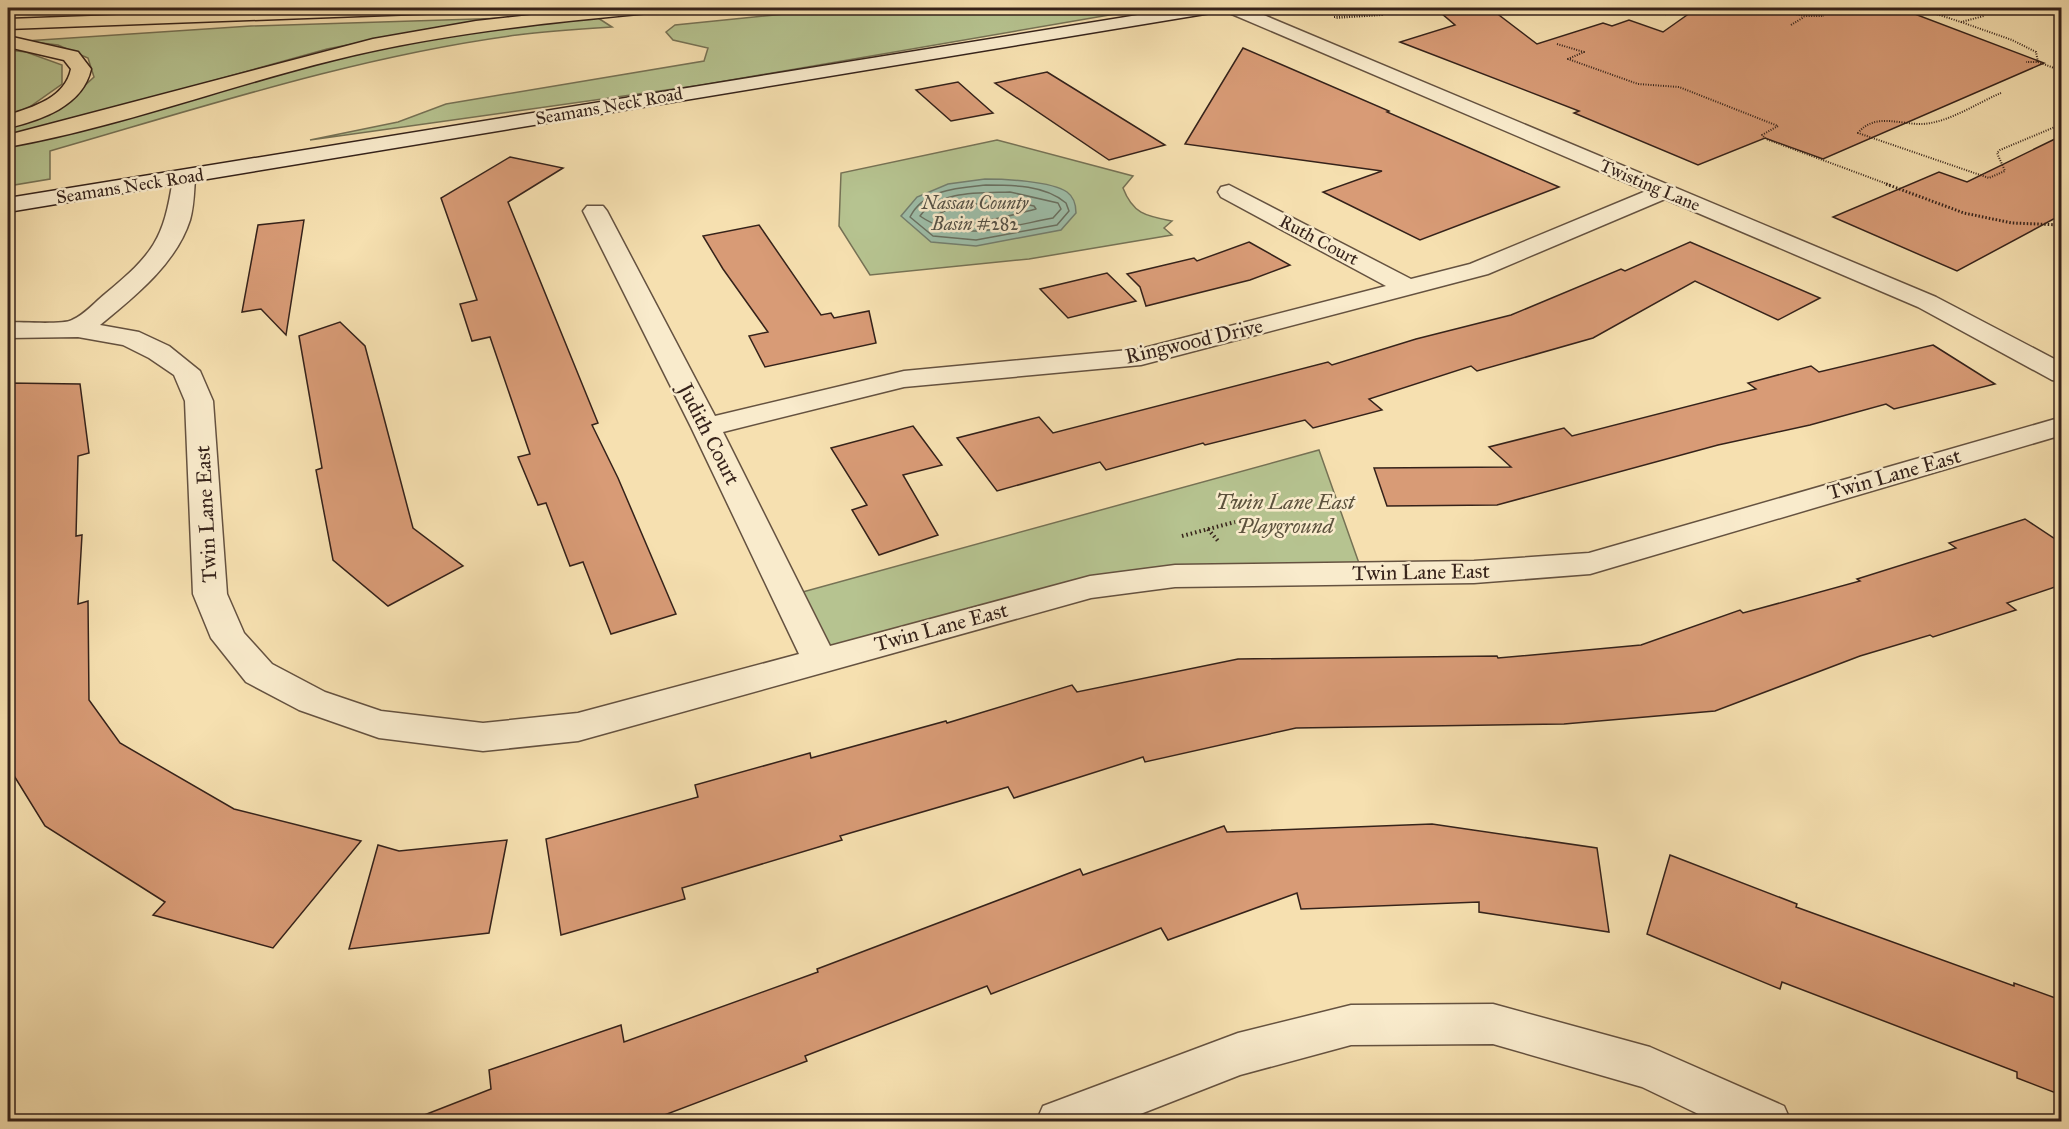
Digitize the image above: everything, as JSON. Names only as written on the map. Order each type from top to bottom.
[{"type":"highway","points":[[8,24],[441,8]]},
{"type":"highway","points":[[8,141],[65,128],[374,44],[511,21],[649,8]]},
{"type":"highway","points":[[8,42],[71,56],[81,69],[81,79],[71,91],[55,102],[8,122]]},
{"type":"street","name":"Seamans Neck Road","points":[[8,205],[1211,8]]},
{"type":"street","name":"Twisting Lane","points":[[1233,8],[1927,302],[2061,374]]},
{"type":"street","points":[[78,329],[131,286],[158,255],[178,221],[184,178]]},
{"type":"street","name":"Ringwood Drive","points":[[706,427],[904,379],[1141,357],[1479,269],[1666,191]]},
{"type":"street","name":"Ruth Court","points":[[1229,192],[1409,288]]},
{"type":"street","name":"Judith Court","points":[[595,211],[706,427],[819,659]]},
{"type":"street","name":"Twin Lane East","points":[[8,330],[78,329],[130,338],[159,352],[186,371],[199,401],[210,594],[229,638],[259,673],[312,701],[379,724],[483,737],[578,727],[819,659],[1090,587],[1175,576],[1474,572],[1590,563],[2061,426]]},
{"type":"street","points":[[1060,1122],[1238,1054],[1351,1025],[1492,1024],[1650,1068],[1767,1122]]},
{"type":"path","points":[[1654,8],[1667,15]]},
{"type":"path","points":[[1767,8],[1805,16],[1824,16]]},
{"type":"path","points":[[1918,8],[2026,47],[2036,52],[2038,62]]},
{"type":"path","points":[[1791,25],[1805,16]]},
{"type":"path","points":[[1961,22],[1984,16]]},
{"type":"path","points":[[1557,44],[1561,43],[1584,52],[1568,59],[1631,82],[1679,87],[1763,118],[1778,126],[1762,135],[1766,138],[1964,213],[2012,224],[2061,225]]},
{"type":"path","points":[[2025,62],[2038,62],[2061,71]]},
{"type":"path","points":[[2001,93],[1932,122],[1883,120],[1862,128],[1858,133],[1989,178],[2005,171],[1997,156],[2000,150],[2061,124]]},
{"type":"path","points":[[1182,536],[1235,522]]},
{"type":"green space","points":[[899,8],[1150,8],[702,85],[310,140],[398,122],[446,104],[704,61],[708,48],[673,40],[666,32],[675,25],[795,13]]},
{"type":"green space","points":[[508,18],[429,29],[327,49],[47,127],[11,135],[8,128],[60,108],[94,77],[88,58],[58,45],[25,41],[251,26]]},
{"type":"green space","points":[[598,18],[612,27],[564,30],[458,44],[340,69],[223,100],[50,151],[50,179],[8,186],[8,147],[96,126],[332,58],[500,26]]},
{"type":"green space","points":[[8,50],[26,52],[62,65],[62,84],[28,108],[8,115]]},
{"type":"green space","points":[[997,140],[1133,176],[1123,188],[1127,197],[1141,212],[1172,221],[1164,228],[1172,235],[1029,259],[870,275],[839,226],[841,173]]},
{"type":"green space","name":"Twin Lane East Playground","points":[[1319,450],[1360,566],[1185,567],[1064,583],[826,650],[799,593]]},
{"type":"water","name":"Nassau County Basin #282","points":[[985,179],[1027,181],[1060,188],[1071,196],[1076,213],[1061,230],[976,246],[931,242],[901,216],[917,197],[948,184]]},
{"type":"building","points":[[1697,8],[1899,8],[2044,63],[1823,159],[1765,138],[1698,165],[1574,113],[1579,111],[1400,42],[1455,25],[1441,13],[1491,9],[1537,44],[1603,23],[1612,26],[1629,20],[1663,32]]},
{"type":"building","points":[[1243,48],[1559,187],[1420,240],[1323,192],[1382,171],[1185,144]]},
{"type":"building","points":[[1047,72],[1165,145],[1109,160],[995,83]]},
{"type":"building","points":[[958,82],[993,113],[951,121],[916,90]]},
{"type":"building","points":[[2061,136],[2061,215],[1957,271],[1833,217],[1939,172],[1967,182]]},
{"type":"building","points":[[510,157],[563,168],[508,202],[598,423],[592,425],[618,478],[676,614],[611,634],[583,562],[570,566],[546,503],[538,505],[518,457],[530,454],[490,337],[472,341],[460,304],[477,300],[441,198]]},
{"type":"building","points":[[304,220],[286,335],[261,309],[242,312],[258,225]]},
{"type":"building","points":[[759,225],[821,315],[831,313],[834,318],[869,311],[876,343],[765,367],[749,336],[768,332],[723,269],[703,236]]},
{"type":"building","points":[[1249,242],[1290,265],[1250,280],[1146,306],[1140,287],[1127,274],[1194,258],[1197,261]]},
{"type":"building","points":[[1690,242],[1820,298],[1778,320],[1695,281],[1593,338],[1477,371],[1471,366],[1369,399],[1382,410],[1313,428],[1305,420],[1205,445],[1203,443],[1106,470],[1100,462],[997,491],[957,438],[1039,417],[1053,433],[1328,362],[1332,365],[1416,339],[1511,315],[1621,269],[1625,271]]},
{"type":"building","points":[[1107,273],[1136,301],[1068,318],[1040,289]]},
{"type":"building","points":[[340,322],[365,346],[413,528],[463,566],[388,606],[333,560],[316,470],[322,468],[299,336]]},
{"type":"building","points":[[1933,345],[1995,384],[1894,409],[1886,404],[1810,425],[1718,445],[1497,505],[1387,506],[1374,468],[1511,467],[1489,447],[1564,428],[1572,436],[1756,389],[1748,383],[1811,366],[1819,372]]},
{"type":"building","points":[[8,383],[80,384],[89,453],[78,456],[76,536],[82,535],[78,604],[88,601],[89,700],[120,743],[234,809],[361,841],[273,948],[153,915],[165,902],[45,826],[8,766]]},
{"type":"building","points":[[913,426],[942,465],[903,475],[938,535],[879,555],[852,510],[867,505],[831,448]]},
{"type":"building","points":[[2025,519],[2061,543],[2061,585],[2007,603],[2016,610],[1933,637],[1930,635],[1860,656],[1715,711],[1564,724],[1296,728],[1145,762],[1143,757],[1014,798],[1008,787],[840,836],[842,840],[682,888],[685,899],[561,935],[546,839],[698,797],[695,785],[810,753],[811,758],[946,721],[947,723],[1072,685],[1077,692],[1238,659],[1497,656],[1498,658],[1641,645],[1740,610],[1743,613],[1860,581],[1857,579],[1956,548],[1949,543]]},
{"type":"building","points":[[1432,824],[1597,848],[1609,932],[1479,912],[1479,902],[1301,909],[1297,893],[1168,940],[1161,928],[991,994],[987,986],[805,1056],[807,1061],[646,1122],[415,1122],[414,1119],[491,1089],[489,1070],[621,1025],[624,1042],[818,972],[817,969],[1080,869],[1083,875],[1224,826],[1227,832]]},
{"type":"building","points":[[507,840],[489,933],[349,949],[378,845],[399,851]]},
{"type":"building","points":[[1670,855],[1797,904],[1796,907],[2014,986],[2014,983],[2061,1000],[2061,1095],[2017,1078],[2017,1072],[1782,982],[1780,989],[1647,934]]}]
